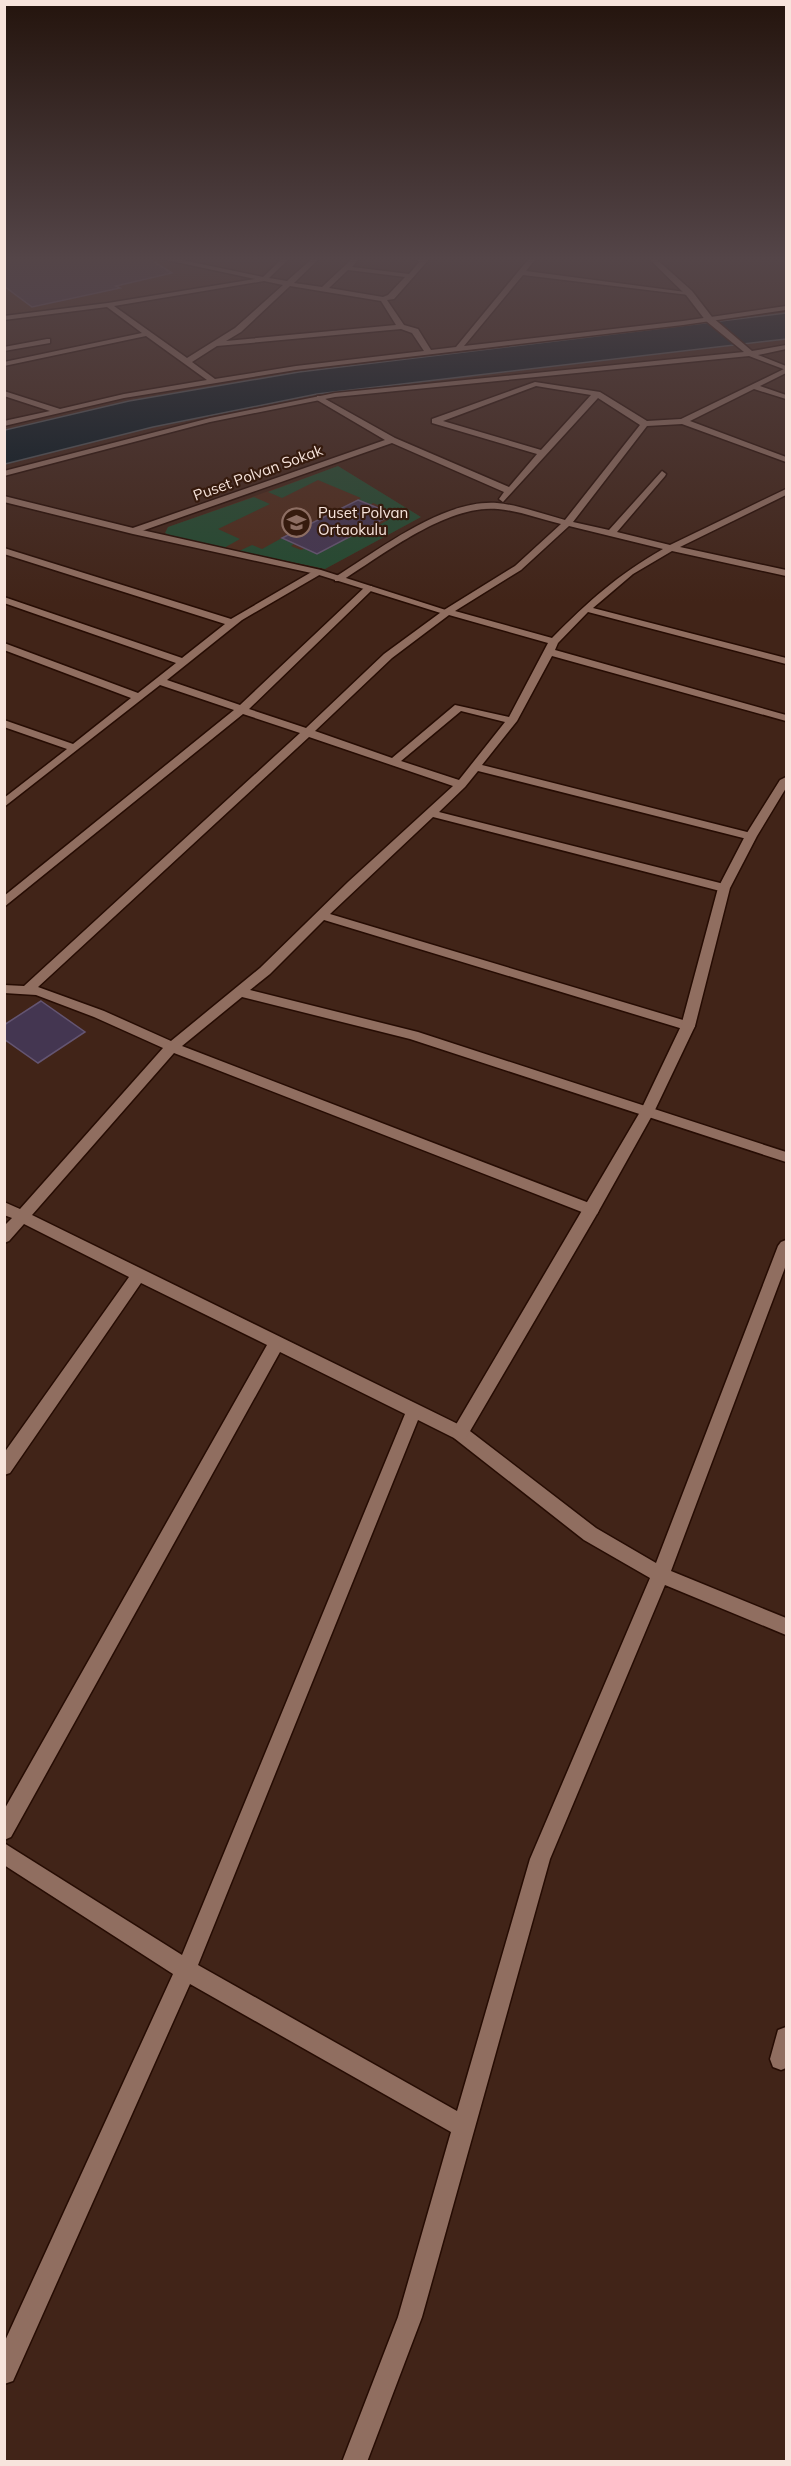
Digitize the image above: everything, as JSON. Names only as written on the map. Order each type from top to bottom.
[{"type":"street","points":[[199,371],[213,381]]},
{"type":"street","points":[[4,424],[124,396],[276,371]]},
{"type":"street","points":[[4,474],[163,432],[294,401],[570,371]]},
{"type":"street","points":[[542,453],[435,421],[535,384],[597,394],[645,424],[683,421],[782,371]]},
{"type":"street","points":[[752,386],[786,397]]},
{"type":"street","points":[[4,393],[59,411]]},
{"type":"street","points":[[497,506],[597,394]]},
{"type":"street","points":[[320,398],[392,440],[510,491]]},
{"type":"street","points":[[683,421],[786,460]]},
{"type":"street","points":[[27,990],[388,656],[447,612],[518,568],[567,523],[645,424]]},
{"type":"street","name":"Puset Polvan Sokak","points":[[133,531],[392,440]]},
{"type":"street","points":[[611,533],[662,474]]},
{"type":"street","points":[[4,1237],[172,1047],[265,971],[321,915],[461,785],[512,721],[551,647],[587,609],[630,572],[671,548],[786,492]]},
{"type":"street","points":[[4,499],[133,531],[318,572],[551,647],[786,718]]},
{"type":"street","points":[[338,579],[422,527],[465,510],[497,506],[786,573]]},
{"type":"street","points":[[4,551],[232,623]]},
{"type":"street","points":[[5,803],[232,623],[318,572]]},
{"type":"street","points":[[4,903],[242,709],[369,588]]},
{"type":"street","points":[[4,600],[182,662]]},
{"type":"street","points":[[587,609],[786,661]]},
{"type":"street","points":[[4,646],[138,697]]},
{"type":"street","points":[[158,681],[461,785]]},
{"type":"street","points":[[393,762],[459,707],[512,721]]},
{"type":"street","points":[[4,723],[74,748]]},
{"type":"street","points":[[475,767],[751,836]]},
{"type":"street","points":[[459,1433],[592,1210],[647,1112],[688,1026],[724,888],[751,836],[786,780]]},
{"type":"street","points":[[430,813],[724,888]]},
{"type":"street","points":[[321,915],[688,1026]]},
{"type":"street","points":[[4,989],[37,991],[99,1014],[172,1047],[592,1210]]},
{"type":"street","points":[[238,992],[413,1035],[786,1157]]},
{"type":"street","points":[[4,1208],[459,1433],[590,1534],[660,1575],[786,1627]]},
{"type":"street","points":[[354,2462],[410,2317],[540,1859],[660,1575],[786,1246]]},
{"type":"street","points":[[4,1468],[139,1274]]},
{"type":"street","points":[[4,1830],[277,1342]]},
{"type":"street","points":[[4,2372],[186,1970],[414,1411]]},
{"type":"street","points":[[4,1853],[186,1970],[464,2127]]},
{"type":"shaded area","name":"Puset Polvan Ortaokulu","points":[[338,466],[421,517],[325,569],[174,537],[165,533],[168,527]]},
{"type":"green space","points":[[338,466],[421,517],[325,569],[239,551],[252,545],[262,549],[282,538],[294,544],[291,546],[301,550],[373,524],[377,526],[388,520],[380,509],[383,507],[373,503],[370,505],[358,500],[361,498],[318,480],[282,498],[268,492]]},
{"type":"green space","points":[[254,497],[270,504],[218,529],[240,539],[224,548],[165,533],[168,527]]},
{"type":"water","points":[[512,371],[317,394],[153,427],[5,464],[5,430],[129,401],[299,372]]},
{"type":"building","points":[[358,500],[393,514],[317,554],[282,538]]},
{"type":"building","points":[[41,1001],[85,1032],[38,1063],[4,1039],[4,1025]]},
{"type":"place","name":"Puset Polvan Ortaokulu","points":[[297,522]]}]
